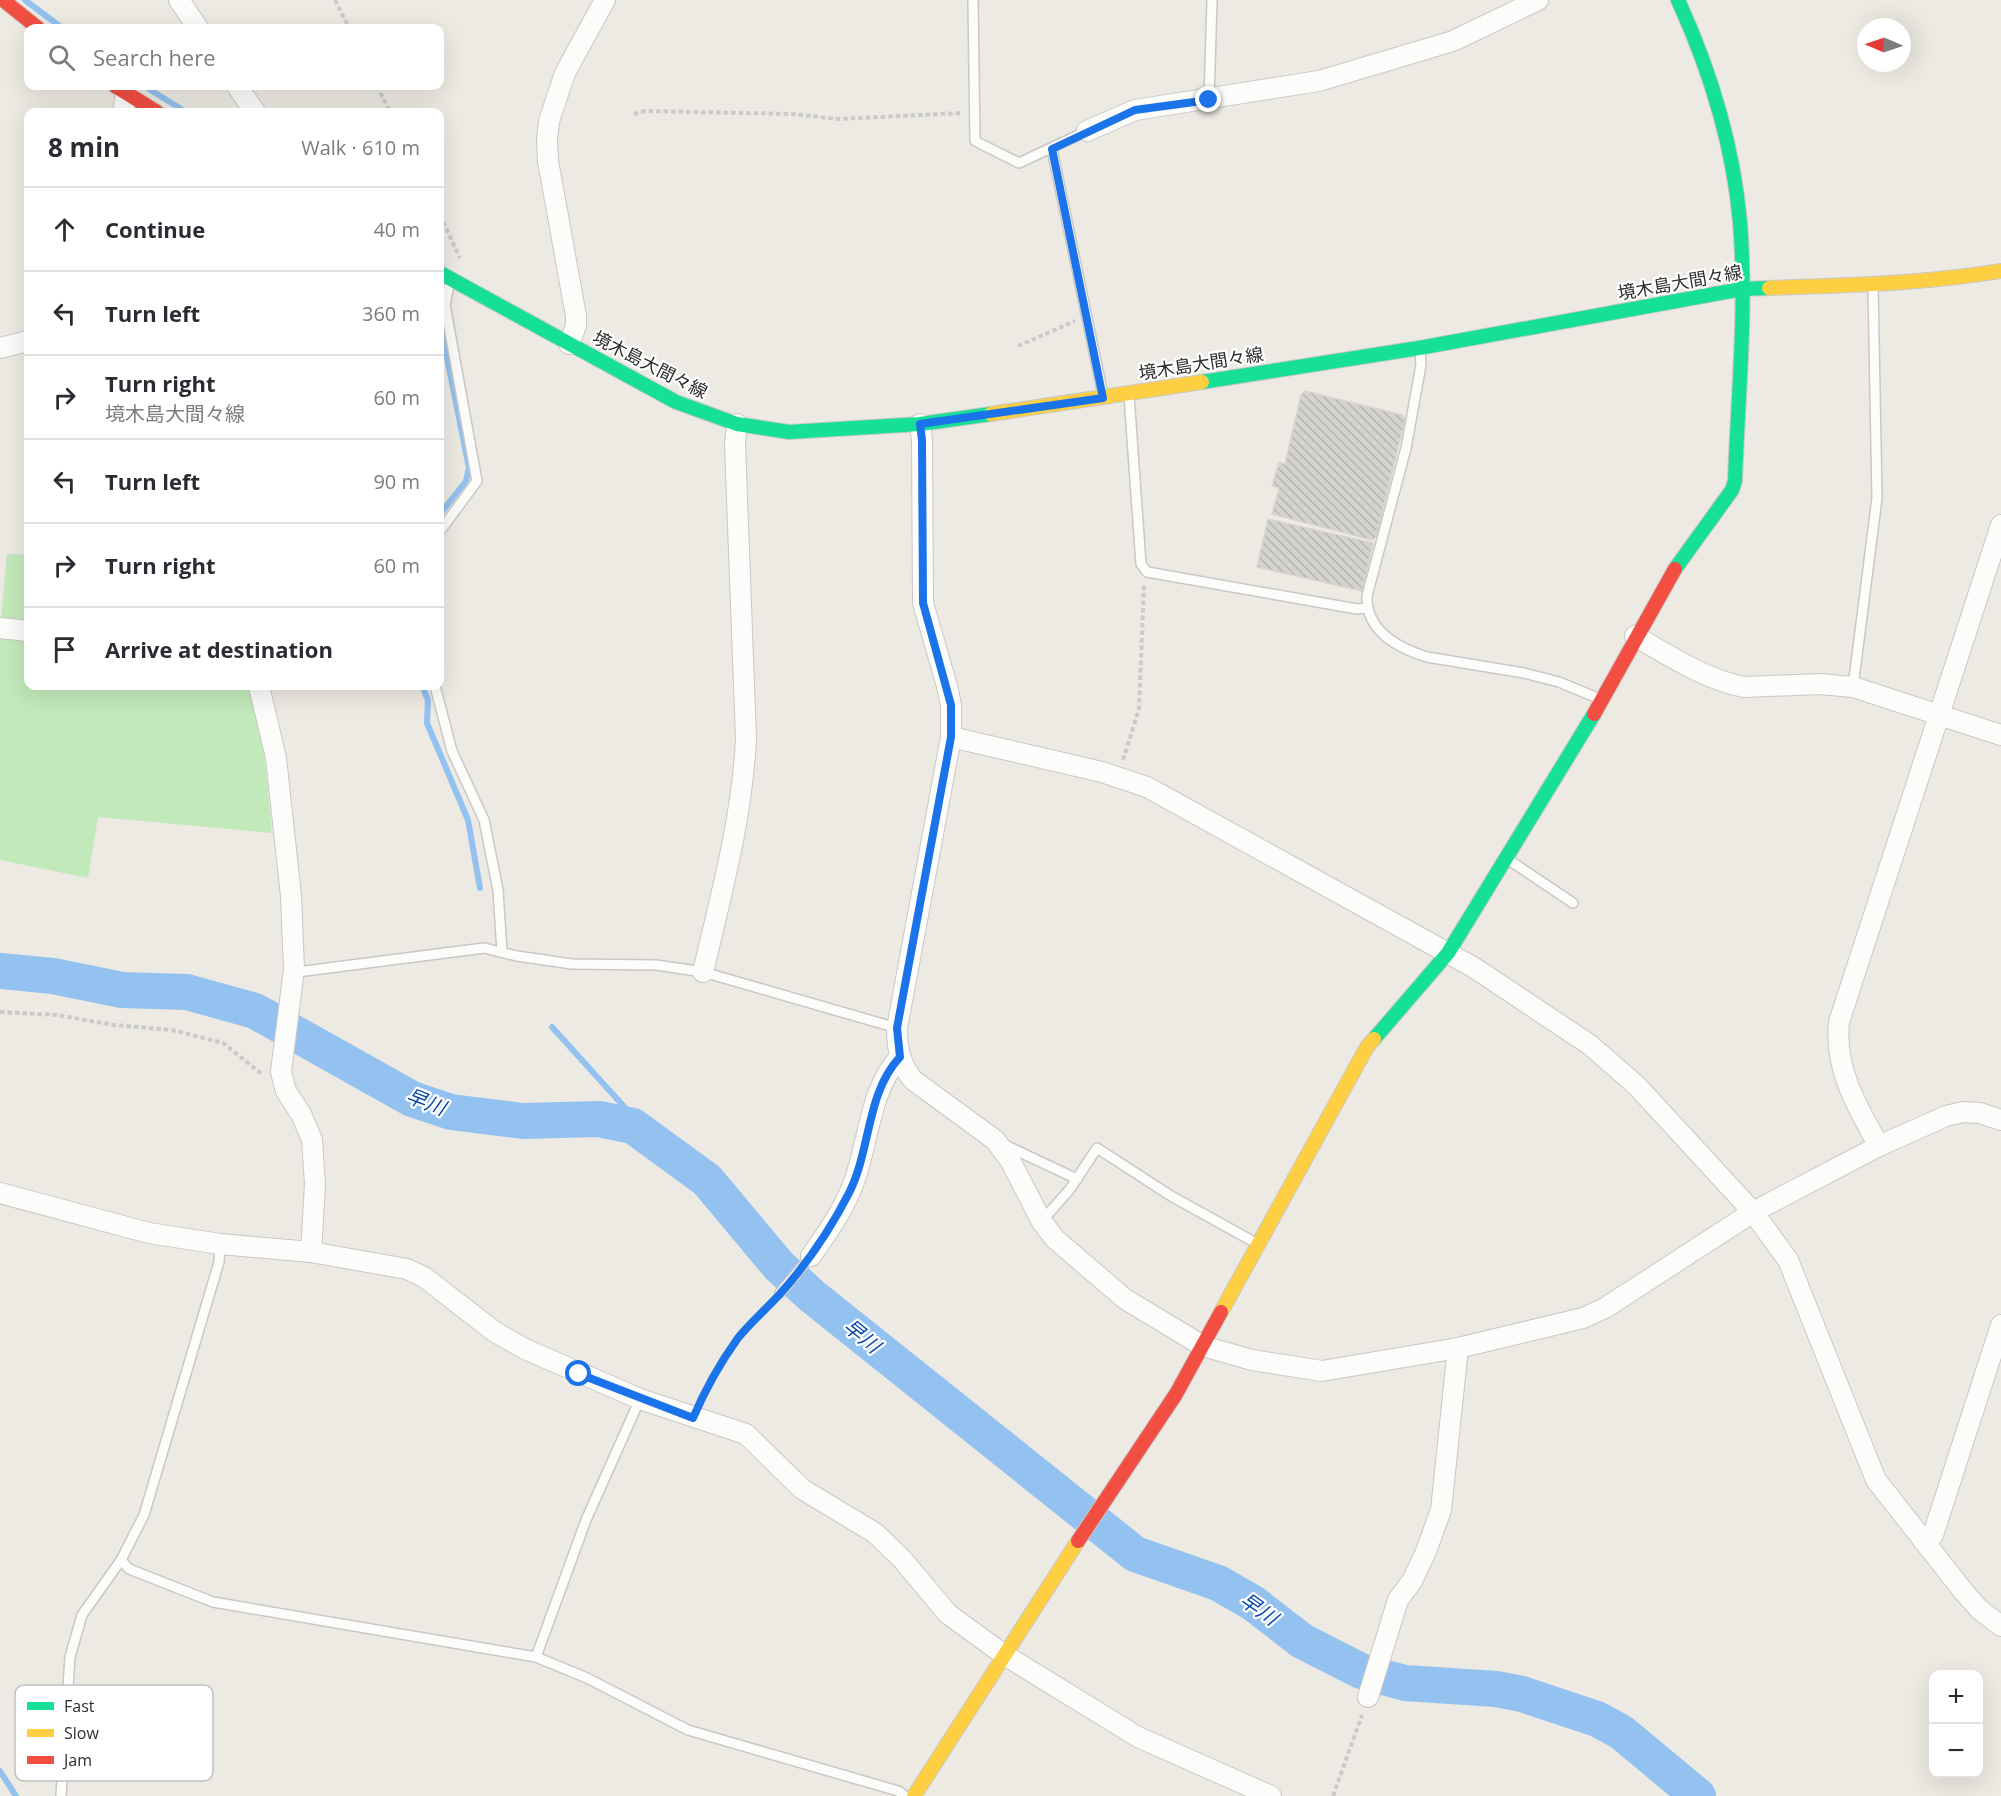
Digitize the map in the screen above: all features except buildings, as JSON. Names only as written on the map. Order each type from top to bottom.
[{"type":"street","points":[[3,0],[33,24]]},
{"type":"street","points":[[179,0],[195,24]]},
{"type":"street","points":[[569,344],[576,326],[576,316],[548,160],[549,121],[565,73],[605,0]]},
{"type":"street","points":[[1088,131],[1135,110],[1319,81],[1453,41],[1538,0]]},
{"type":"street","points":[[914,1796],[1003,1654],[1112,1494],[1176,1394],[1367,1047],[1448,953],[1602,700],[1635,636],[1669,578],[1725,501],[1735,481],[1742,289],[1737,199],[1724,130],[1703,58],[1678,0]]},
{"type":"street","points":[[121,90],[123,108]]},
{"type":"street","points":[[123,90],[151,108]]},
{"type":"street","points":[[240,90],[252,108]]},
{"type":"street","name":"境木島大間々線","points":[[451,279],[676,402],[737,424],[789,432],[920,424],[1103,398],[1419,348],[1742,289],[1874,285],[1953,279],[2001,271]]},
{"type":"street","points":[[0,348],[24,342]]},
{"type":"street","points":[[703,972],[739,816],[745,768],[746,739],[735,444],[737,424]]},
{"type":"street","points":[[920,424],[923,603],[951,705],[951,737],[897,1028],[900,1057],[913,1080],[995,1140],[1010,1160],[1042,1222],[1055,1239],[1125,1299],[1203,1346],[1252,1360],[1323,1371],[1458,1348],[1583,1318],[1605,1308],[1753,1212],[1880,1146],[1963,1112],[1980,1113],[2001,1120]]},
{"type":"street","points":[[1880,1146],[1851,1098],[1846,1072],[1839,1057],[1839,1022],[2001,525]]},
{"type":"street","points":[[0,628],[24,631]]},
{"type":"street","points":[[1635,636],[1702,674],[1732,685],[1744,687],[1820,684],[1854,687],[2001,735]]},
{"type":"street","points":[[260,690],[276,758],[291,896],[294,969],[281,1063],[286,1091],[302,1116],[312,1140],[315,1184],[311,1252]]},
{"type":"street","points":[[951,737],[1120,778],[1147,787],[1473,967],[1590,1045],[1637,1086],[1753,1212],[1788,1260],[1876,1480],[1980,1609],[2001,1626]]},
{"type":"street","points":[[811,1256],[827,1233],[856,1178],[879,1093],[886,1074],[900,1057]]},
{"type":"street","points":[[0,1193],[149,1233],[220,1244],[311,1252],[407,1269],[424,1277],[495,1332],[525,1350],[640,1399],[746,1434],[802,1490],[875,1533],[902,1559],[948,1614],[1003,1654],[1138,1737],[1271,1796]]},
{"type":"street","points":[[1924,1542],[1933,1534],[2001,1325]]},
{"type":"street","points":[[1368,1697],[1398,1600],[1416,1572],[1441,1510],[1458,1348]]},
{"type":"lane","points":[[973,0],[972,112],[975,141],[1019,163],[1088,131]]},
{"type":"lane","points":[[1209,100],[1212,0]]},
{"type":"lane","points":[[1052,149],[1103,398]]},
{"type":"lane","points":[[444,526],[477,481],[445,304],[445,292],[451,279]]},
{"type":"lane","points":[[1854,687],[1877,498],[1874,285]]},
{"type":"lane","points":[[1419,348],[1421,365],[1406,448],[1367,596],[1367,608],[1381,632],[1408,651],[1427,657],[1559,682],[1602,700]]},
{"type":"lane","points":[[1128,394],[1141,564],[1147,572],[1357,609],[1367,608]]},
{"type":"lane","points":[[436,690],[446,732],[475,796],[487,831],[498,890],[502,952]]},
{"type":"lane","points":[[1507,859],[1572,903]]},
{"type":"lane","points":[[294,969],[305,971],[484,948],[572,964],[656,965],[703,972],[897,1028]]},
{"type":"lane","points":[[995,1140],[1077,1179]]},
{"type":"lane","points":[[1042,1222],[1077,1179],[1097,1148],[1171,1196],[1258,1244]]},
{"type":"lane","points":[[70,1685],[73,1647],[86,1608],[121,1560],[144,1515],[153,1491],[219,1262],[220,1244]]},
{"type":"lane","points":[[780,1293],[811,1256]]},
{"type":"lane","points":[[536,1657],[586,1520],[640,1399]]},
{"type":"lane","points":[[121,1560],[129,1569],[213,1602],[536,1657],[587,1678],[688,1730],[898,1791],[905,1796]]},
{"type":"lane","points":[[61,1796],[62,1781]]},
{"type":"path","points":[[334,0],[347,24]]},
{"type":"path","points":[[379,90],[388,108]]},
{"type":"path","points":[[634,114],[645,111],[772,113],[837,119],[972,112]]},
{"type":"path","points":[[444,224],[463,265],[451,279]]},
{"type":"path","points":[[1018,346],[1087,316]]},
{"type":"path","points":[[1120,778],[1139,709],[1143,588],[1147,572]]},
{"type":"path","points":[[0,1012],[57,1015],[114,1025],[172,1030],[223,1043],[267,1079]]},
{"type":"path","points":[[693,1418],[712,1377],[739,1337],[780,1293]]},
{"type":"path","points":[[1333,1796],[1368,1697]]},
{"type":"green space","points":[[7,554],[24,555],[24,623],[1,620]]},
{"type":"green space","points":[[0,637],[24,640],[24,690],[250,690],[262,740],[272,833],[98,817],[88,878],[0,860]]},
{"type":"waterway","points":[[25,0],[57,24]]},
{"type":"waterway","points":[[150,90],[180,108]]},
{"type":"waterway","points":[[444,343],[469,468],[466,481],[444,509]]},
{"type":"waterway","points":[[424,690],[428,700],[427,723],[468,820],[480,888]]},
{"type":"waterway","name":"早川","points":[[0,971],[53,976],[122,990],[187,992],[255,1011],[412,1099],[451,1112],[523,1121],[599,1119],[633,1126],[707,1180],[779,1266],[812,1296],[1135,1554],[1218,1583],[1253,1603],[1302,1641],[1361,1671],[1405,1683],[1496,1689],[1522,1694],[1597,1719],[1621,1732],[1698,1796]]},
{"type":"waterway","points":[[552,1027],[628,1111],[633,1126]]},
{"type":"waterway","points":[[0,1771],[16,1796]]},
{"type":"traffic: fast","points":[[1675,569],[1732,490],[1735,481],[1743,287],[1737,193],[1726,136],[1710,80],[1678,0]]},
{"type":"traffic: fast","points":[[444,275],[676,402],[737,424],[789,432],[920,424],[991,414]]},
{"type":"traffic: fast","points":[[1202,382],[1419,348],[1742,289],[1769,288]]},
{"type":"traffic: fast","points":[[1374,1039],[1448,953],[1594,714]]},
{"type":"traffic: slow","points":[[1769,288],[1914,281],[2001,271]]},
{"type":"traffic: slow","points":[[991,414],[1202,382]]},
{"type":"traffic: slow","points":[[1221,1312],[1367,1047],[1374,1039]]},
{"type":"traffic: slow","points":[[914,1796],[1078,1541]]},
{"type":"traffic: jam","points":[[3,0],[33,24]]},
{"type":"traffic: jam","points":[[121,90],[151,108]]},
{"type":"traffic: jam","points":[[1594,714],[1675,569]]},
{"type":"traffic: jam","points":[[1078,1541],[1176,1394],[1221,1312]]},
{"type":"route","points":[[579,1374],[693,1418],[712,1377],[739,1337],[811,1256],[827,1233],[850,1191],[856,1178],[886,1074],[900,1057],[897,1028],[951,737],[951,705],[923,603],[921,585],[922,440],[920,424],[1103,398],[1052,149],[1122,114],[1151,107],[1209,100]]}]
